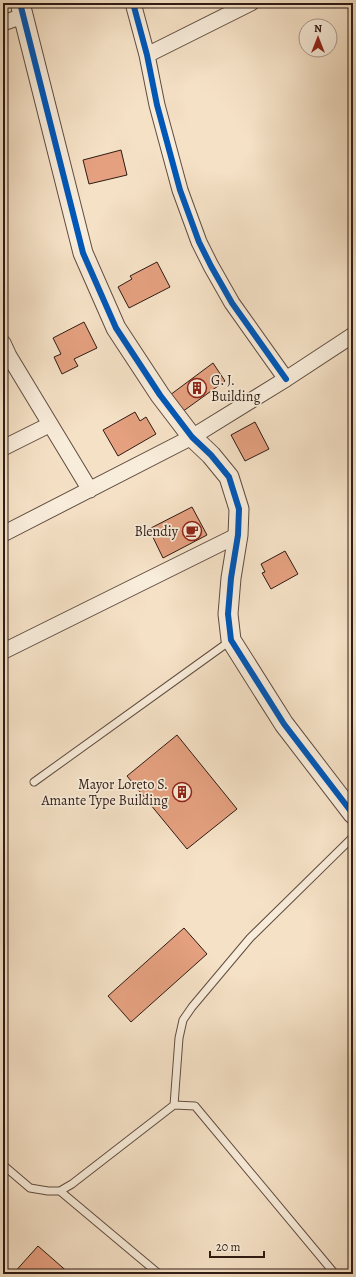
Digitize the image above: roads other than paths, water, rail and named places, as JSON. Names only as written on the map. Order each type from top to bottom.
[{"type":"street","points":[[133,3],[157,105],[180,190],[199,242],[232,303],[286,379]]},
{"type":"street","points":[[146,55],[251,3]]},
{"type":"street","points":[[3,23],[22,9],[83,253],[116,328],[160,395],[192,437],[211,455],[229,477],[238,509],[238,535],[231,578],[228,614],[231,640],[284,724],[353,814]]},
{"type":"street","points":[[3,534],[192,437],[286,379],[353,335]]},
{"type":"street","points":[[5,353],[90,490]]},
{"type":"street","points":[[3,448],[50,425]]},
{"type":"street","points":[[4,651],[238,535]]},
{"type":"lane","points":[[34,782],[231,640]]},
{"type":"lane","points":[[174,1105],[179,1038],[183,1020],[192,1007],[250,938],[353,837]]},
{"type":"lane","points":[[3,1165],[30,1188],[48,1191],[60,1190],[72,1184],[174,1105],[195,1106],[335,1274]]},
{"type":"lane","points":[[60,1190],[159,1274]]},
{"type":"place","name":"G. J. Building","points":[[197,388]]},
{"type":"place","name":"Blendiy","points":[[192,531]]},
{"type":"place","name":"Mayor Loreto S. Amante Type Building","points":[[182,792]]}]
